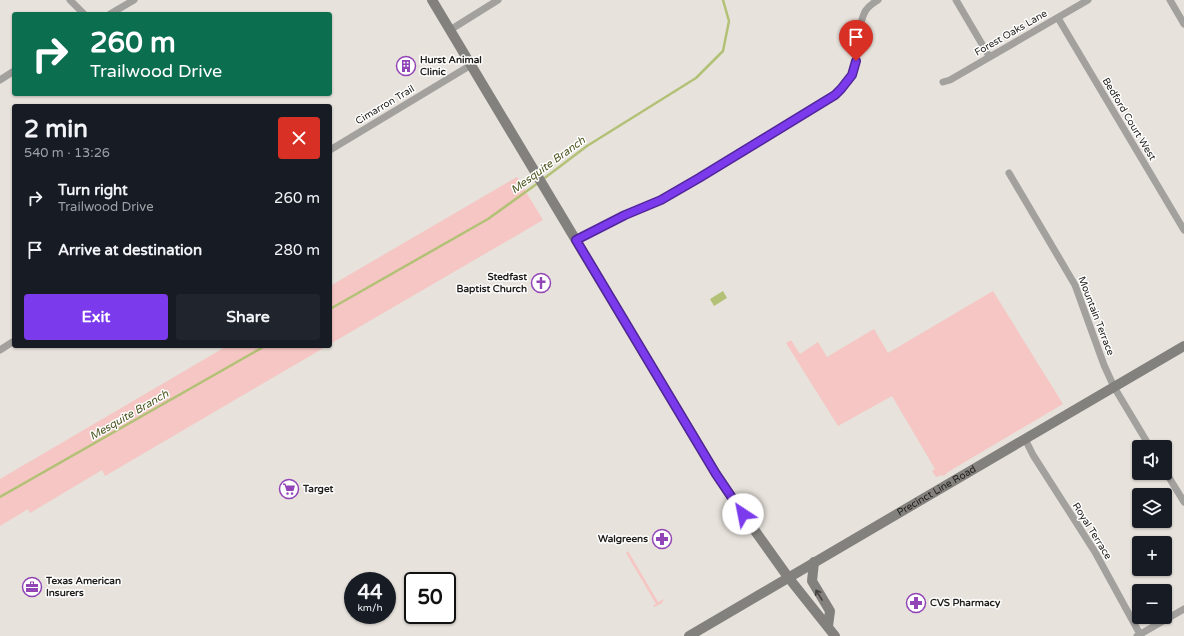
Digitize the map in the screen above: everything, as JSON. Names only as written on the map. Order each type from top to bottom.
[{"type":"main road","points":[[432,0],[716,474],[788,577],[836,636]]},
{"type":"main road","name":"Precinct Line Road","points":[[689,636],[1184,346]]},
{"type":"main road","points":[[814,562],[812,581],[830,611],[828,626]]},
{"type":"street","points":[[70,0],[82,12]]},
{"type":"street","points":[[113,12],[134,0]]},
{"type":"street","points":[[450,30],[498,0]]},
{"type":"street","points":[[576,240],[625,215],[661,200],[835,95],[852,75],[856,61],[862,18],[866,9],[878,0]]},
{"type":"street","points":[[956,0],[990,56]]},
{"type":"street","name":"Forest Oaks Lane","points":[[944,82],[1088,0]]},
{"type":"street","points":[[1170,0],[1184,24]]},
{"type":"street","name":"Bedford Court West","points":[[1058,18],[1184,230]]},
{"type":"street","name":"Cimarron Trail","points":[[332,149],[471,65]]},
{"type":"street","points":[[0,80],[12,72]]},
{"type":"street","name":"Mountain Terrace","points":[[1009,173],[1075,285],[1104,365],[1114,387],[1146,440]]},
{"type":"street","points":[[0,350],[12,342]]},
{"type":"street","name":"Royal Terrace","points":[[1025,438],[1037,462],[1095,552],[1140,635]]},
{"type":"street","points":[[1171,480],[1184,502]]},
{"type":"street","points":[[1140,635],[1184,609]]},
{"type":"shaded area","points":[[517,177],[543,220],[332,343],[332,285]]},
{"type":"shaded area","points":[[723,291],[727,298],[714,306],[710,299]]},
{"type":"shaded area","points":[[993,291],[1063,404],[948,472],[944,476],[942,475],[936,477],[932,471],[935,469],[892,396],[838,426],[786,343],[791,340],[800,354],[818,342],[827,357],[874,329],[888,353]]},
{"type":"shaded area","points":[[224,348],[324,348],[105,476],[102,470],[30,513],[28,509],[0,526],[0,479]]},
{"type":"shaded area","points":[[628,551],[658,602],[664,599],[662,603],[654,607],[653,606],[656,604],[626,553]]},
{"type":"waterway","name":"Mesquite Branch","points":[[542,180],[587,146],[696,78],[723,51],[729,21],[723,0]]},
{"type":"waterway","name":"Mesquite Branch","points":[[332,308],[488,219],[538,183]]},
{"type":"waterway","name":"Mesquite Branch","points":[[0,497],[261,348]]},
{"type":"place","name":"Hurst Animal Clinic","points":[[406,66]]},
{"type":"place","name":"Stedfast Baptist Church","points":[[541,283]]},
{"type":"place","name":"Target","points":[[289,489]]},
{"type":"place","name":"Walgreens","points":[[662,539]]},
{"type":"place","name":"Texas American Insurers","points":[[32,587]]},
{"type":"place","name":"CVS Pharmacy","points":[[916,603]]},
{"type":"route","points":[[743,514],[716,474],[576,240],[625,215],[661,200],[835,95],[850,80],[856,61]]}]
